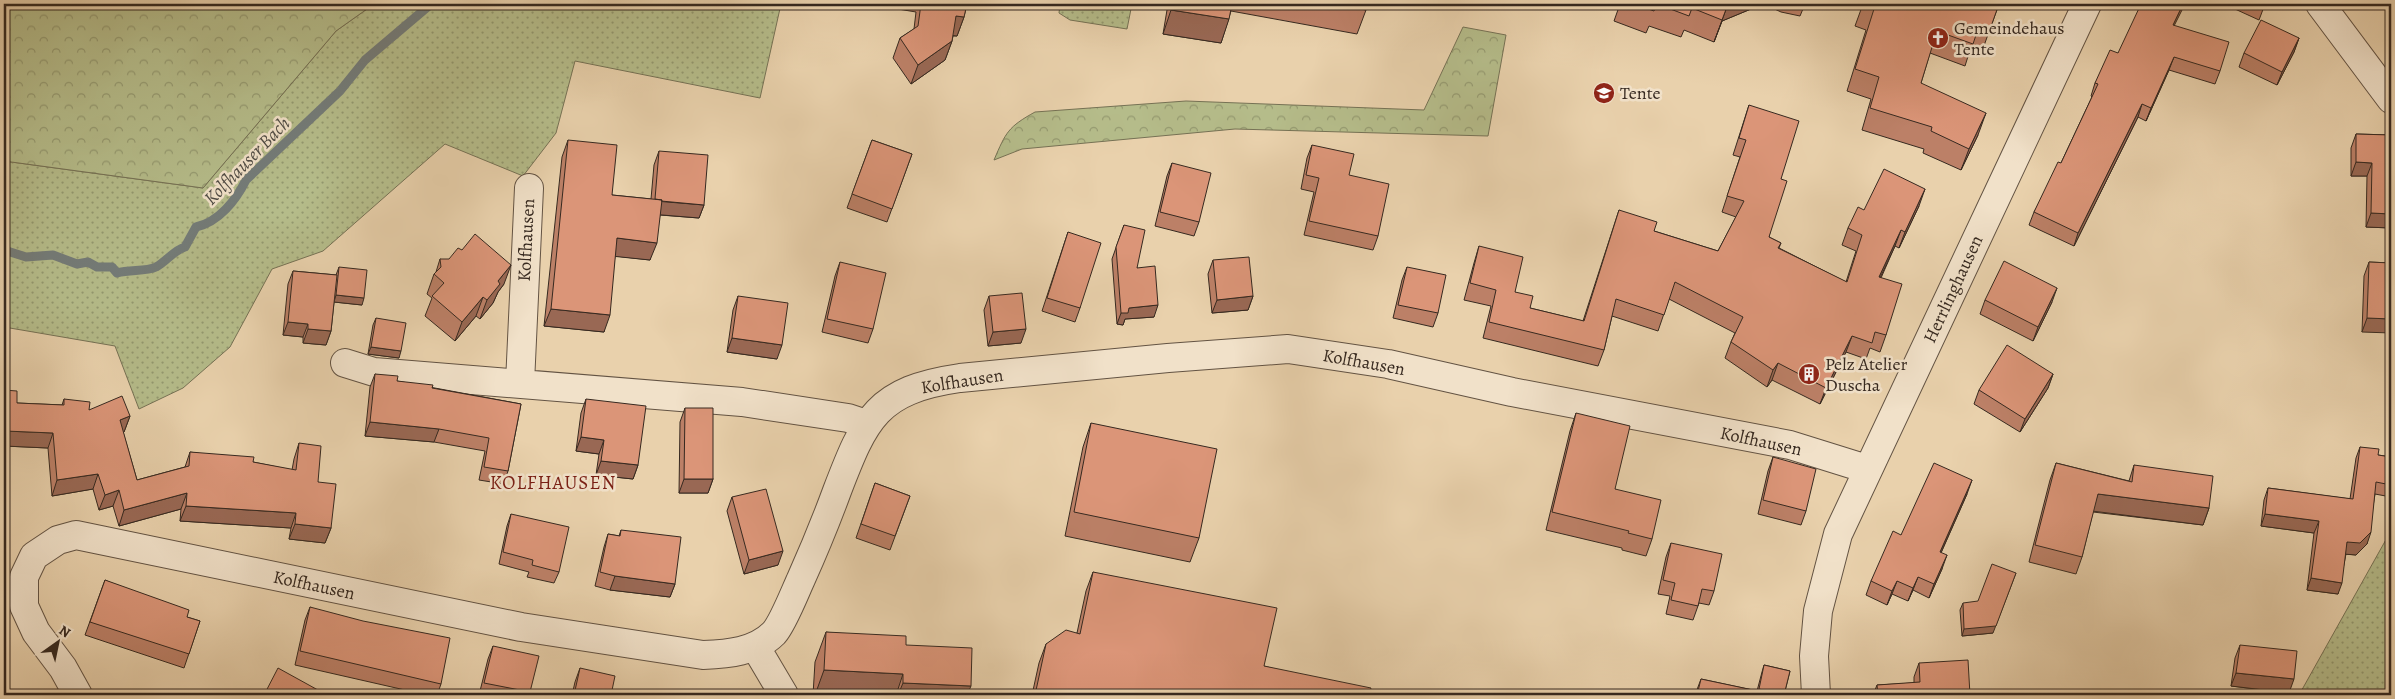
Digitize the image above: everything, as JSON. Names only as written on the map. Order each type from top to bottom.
[{"type":"street","name":"Herrlinghausen","points":[[1816,695],[1814,656],[1818,611],[1838,534],[2087,4]]},
{"type":"street","points":[[2320,4],[2391,99]]},
{"type":"street","name":"Kolfhausen","points":[[520,383],[529,188]]},
{"type":"street","name":"Kolfhausen","points":[[78,695],[63,668],[36,632],[24,606],[24,578],[34,556],[58,540],[76,535],[521,627],[659,646],[703,655],[731,653],[754,646],[774,632],[795,594],[822,530],[854,444],[866,424],[884,406],[905,392],[937,382],[1168,358],[1288,349],[1388,364],[1522,394],[1790,445],[1867,469]]},
{"type":"street","points":[[345,363],[374,372],[742,402],[848,418],[866,424]]},
{"type":"street","points":[[754,646],[784,695]]},
{"type":"green space","points":[[4,4],[374,4],[336,31],[203,188],[4,161]]},
{"type":"green space","points":[[374,4],[781,4],[760,98],[575,61],[556,133],[523,176],[445,144],[323,251],[272,269],[230,347],[183,388],[139,409],[115,346],[4,327],[4,161],[203,188],[336,31]]},
{"type":"green space","points":[[1060,4],[1132,4],[1127,29],[1070,20],[1059,13]]},
{"type":"green space","points":[[1463,27],[1506,35],[1488,136],[1235,129],[1022,149],[994,160],[1005,136],[1013,126],[1035,112],[1186,101],[1424,110]]},
{"type":"green space","points":[[2391,535],[2391,695],[2299,695],[2388,536]]},
{"type":"building","points":[[921,4],[967,4],[964,17],[956,16],[952,41],[918,65],[900,38],[918,26]]},
{"type":"building","points":[[1172,4],[1232,4],[1229,19],[1171,10]]},
{"type":"building","points":[[1332,4],[1367,4],[1366,10]]},
{"type":"building","points":[[1634,4],[1657,4],[1654,11]]},
{"type":"building","points":[[1657,4],[1728,4],[1722,20],[1692,8],[1689,16]]},
{"type":"building","points":[[1863,4],[1999,4],[1989,32],[1978,29],[1973,44],[1937,31],[1921,83],[1986,113],[1969,149],[1931,131],[1932,127],[1870,108],[1879,77],[1855,69],[1874,9]]},
{"type":"building","points":[[2141,4],[2183,4],[2173,25],[2229,42],[2220,71],[2174,57],[2151,108],[2142,104],[2078,233],[2034,212],[2058,162],[2061,163],[2098,84],[2095,83],[2110,50],[2118,53]]},
{"type":"building","points":[[2256,4],[2265,4],[2264,8]]},
{"type":"building","points":[[2261,20],[2299,38],[2282,72],[2244,53]]},
{"type":"building","points":[[1749,105],[1799,121],[1781,179],[1787,181],[1769,237],[1781,243],[1778,248],[1847,282],[1862,235],[1848,228],[1858,207],[1864,210],[1884,169],[1925,189],[1905,232],[1901,230],[1879,277],[1902,284],[1886,335],[1875,332],[1872,343],[1852,336],[1826,388],[1778,363],[1773,370],[1731,342],[1743,317],[1675,282],[1664,315],[1616,299],[1604,350],[1489,322],[1496,290],[1470,283],[1479,246],[1523,257],[1515,292],[1533,296],[1530,308],[1584,321],[1619,210],[1657,222],[1654,231],[1718,251],[1744,201],[1727,196],[1746,140],[1739,138]]},
{"type":"building","points":[[2356,134],[2391,135],[2391,214],[2371,213],[2372,163],[2356,162]]},
{"type":"building","points":[[568,140],[617,145],[612,195],[662,200],[657,243],[617,238],[610,315],[551,309]]},
{"type":"building","points":[[872,140],[912,154],[892,209],[852,194]]},
{"type":"building","points":[[1312,145],[1354,154],[1349,175],[1389,184],[1378,236],[1309,221],[1319,178],[1306,175]]},
{"type":"building","points":[[659,151],[708,155],[704,205],[655,199]]},
{"type":"building","points":[[1172,163],[1211,173],[1199,222],[1160,212]]},
{"type":"building","points":[[1124,225],[1145,230],[1137,268],[1155,266],[1158,305],[1129,308],[1128,313],[1121,313],[1116,247]]},
{"type":"building","points":[[1068,232],[1101,243],[1080,308],[1047,298]]},
{"type":"building","points":[[475,234],[511,265],[498,281],[500,284],[487,300],[483,297],[462,322],[432,296],[444,283],[434,274],[441,267],[440,259],[449,259],[458,248],[462,250]]},
{"type":"building","points":[[1249,257],[1253,296],[1217,300],[1213,260]]},
{"type":"building","points":[[2004,261],[2057,288],[2038,327],[1985,300]]},
{"type":"building","points":[[840,262],[886,273],[873,329],[827,319]]},
{"type":"building","points":[[2369,262],[2391,263],[2391,319],[2367,318]]},
{"type":"building","points":[[339,267],[367,270],[364,298],[336,295]]},
{"type":"building","points":[[1407,267],[1446,275],[1438,313],[1398,305]]},
{"type":"building","points":[[293,271],[337,275],[331,331],[308,329],[308,324],[288,322]]},
{"type":"building","points":[[1022,293],[1026,329],[993,332],[989,296]]},
{"type":"building","points":[[738,296],[788,303],[782,345],[732,338]]},
{"type":"building","points":[[376,318],[406,323],[401,351],[371,347]]},
{"type":"building","points":[[2007,345],[2053,374],[2025,419],[1979,390]]},
{"type":"building","points":[[375,374],[398,376],[397,381],[433,385],[432,388],[521,404],[508,471],[484,467],[489,438],[439,429],[370,422]]},
{"type":"building","points":[[4,390],[17,391],[17,403],[64,405],[64,399],[90,402],[89,410],[122,396],[130,416],[120,420],[137,480],[189,466],[190,452],[254,457],[253,462],[296,470],[299,443],[321,446],[318,482],[336,484],[331,528],[295,524],[296,513],[186,506],[187,493],[124,510],[119,490],[105,495],[98,474],[57,480],[53,433],[5,431],[4,439]]},
{"type":"building","points":[[586,399],[646,406],[638,465],[601,461],[604,440],[581,437]]},
{"type":"building","points":[[685,408],[713,408],[713,479],[684,479]]},
{"type":"building","points":[[1576,413],[1630,426],[1615,489],[1661,500],[1652,539],[1628,533],[1629,531],[1552,512]]},
{"type":"building","points":[[1091,423],[1217,449],[1199,538],[1074,512]]},
{"type":"building","points":[[2360,447],[2379,449],[2378,455],[2391,457],[2391,485],[2376,482],[2371,532],[2360,543],[2347,542],[2342,583],[2311,578],[2319,521],[2265,514],[2268,488],[2353,499]]},
{"type":"building","points":[[1773,457],[1816,469],[1806,511],[1763,500]]},
{"type":"building","points":[[1934,463],[1972,480],[1940,552],[1947,555],[1934,584],[1918,577],[1913,588],[1897,581],[1892,591],[1871,581],[1893,531],[1901,535]]},
{"type":"building","points":[[2056,463],[2132,482],[2134,465],[2213,476],[2209,508],[2098,494],[2082,557],[2035,545]]},
{"type":"building","points":[[875,483],[910,496],[895,536],[861,524]]},
{"type":"building","points":[[766,489],[783,551],[749,560],[732,497]]},
{"type":"building","points":[[511,514],[569,527],[559,572],[532,565],[533,560],[503,552]]},
{"type":"building","points":[[621,530],[681,537],[675,584],[615,576],[600,572],[608,534],[620,536]]},
{"type":"building","points":[[1671,543],[1722,554],[1714,591],[1702,589],[1698,606],[1671,600],[1675,583],[1663,580]]},
{"type":"building","points":[[1992,564],[2016,573],[1996,626],[1964,629],[1963,603],[1978,601]]},
{"type":"building","points":[[1093,572],[1277,608],[1264,666],[1371,688],[1369,695],[1035,695],[1046,644],[1066,630],[1080,634]]},
{"type":"building","points":[[105,580],[189,610],[187,617],[200,621],[189,654],[90,622]]},
{"type":"building","points":[[310,607],[363,621],[450,638],[441,684],[300,651]]},
{"type":"building","points":[[826,632],[906,636],[906,645],[972,648],[971,686],[903,683],[903,674],[824,670]]},
{"type":"building","points":[[2240,645],[2297,651],[2294,679],[2236,673]]},
{"type":"building","points":[[493,646],[539,656],[530,692],[484,683]]},
{"type":"building","points":[[1968,660],[1970,695],[1878,695],[1877,685],[1920,682],[1919,663]]},
{"type":"building","points":[[1764,665],[1790,671],[1784,695],[1759,689]]},
{"type":"building","points":[[278,668],[327,695],[264,695]]},
{"type":"building","points":[[580,668],[615,676],[611,695],[574,695]]},
{"type":"building","points":[[1701,679],[1758,691],[1757,695],[1697,695]]},
{"type":"waterway","name":"Kolfhauser Bach","points":[[4,250],[26,257],[53,255],[77,264],[88,262],[97,267],[112,267],[117,273],[156,267],[185,247],[196,227],[212,220],[226,209],[246,180],[340,91],[365,60],[431,4]]},
{"type":"place","name":"Gemeindehaus Tente","points":[[1938,38]]},
{"type":"place","name":"Tente","points":[[1604,93]]},
{"type":"place","name":"Pelz Atelier Duscha","points":[[1809,374]]},
{"type":"district","name":"KOLFHAUSEN","points":[[553,483]]}]
